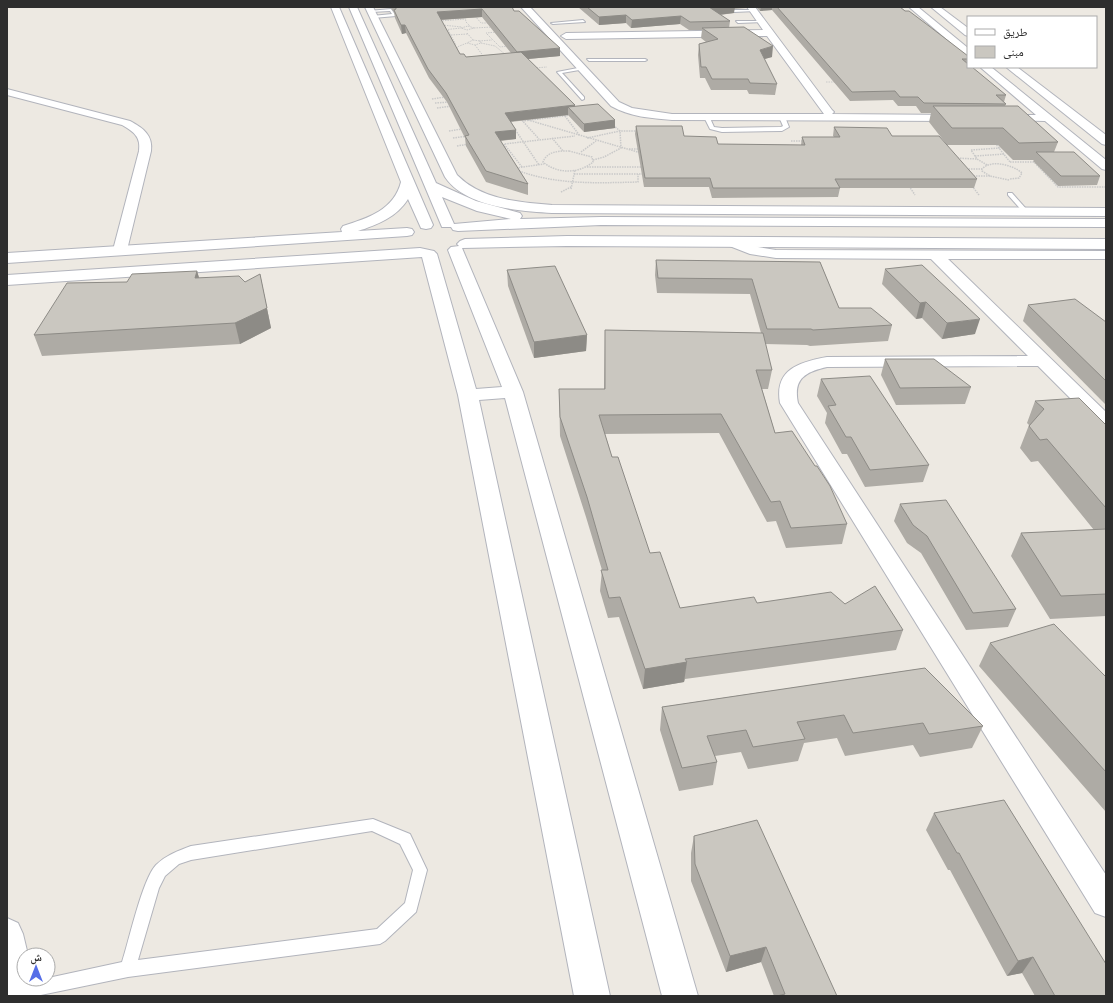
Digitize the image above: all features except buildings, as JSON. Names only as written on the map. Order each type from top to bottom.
[{"type":"street","points":[[335,7],[426,225]]},
{"type":"street","points":[[354,7],[430,185],[457,236],[513,392],[680,996]]},
{"type":"street","points":[[525,7],[584,64],[599,71]]},
{"type":"street","points":[[537,7],[566,36],[584,64],[615,104],[628,111],[649,115],[707,117],[970,115]]},
{"type":"street","points":[[913,7],[967,52]]},
{"type":"street","points":[[935,7],[967,32]]},
{"type":"street","points":[[752,9],[828,112]]},
{"type":"street","points":[[371,12],[448,173],[454,181],[462,187],[485,198],[505,203],[538,208],[567,209],[1106,212]]},
{"type":"street","points":[[923,15],[946,15]]},
{"type":"street","points":[[566,36],[770,33]]},
{"type":"street","points":[[987,68],[1106,166]]},
{"type":"street","points":[[1012,68],[1106,141]]},
{"type":"street","points":[[7,92],[126,123],[137,128],[144,135],[147,143],[120,250]]},
{"type":"street","points":[[624,97],[637,106],[662,111],[970,115]]},
{"type":"street","points":[[992,115],[1044,115]]},
{"type":"street","points":[[391,140],[410,139]]},
{"type":"street","points":[[318,236],[361,225],[378,217],[402,200],[407,190],[408,182]]},
{"type":"street","points":[[430,185],[444,194],[502,214],[550,222]]},
{"type":"street","points":[[567,241],[559,237],[559,231],[562,229],[601,221]]},
{"type":"street","points":[[7,280],[424,253],[444,253],[457,236],[504,224],[601,221],[1106,223]]},
{"type":"street","points":[[7,258],[318,236],[407,232],[426,225],[457,236],[567,241],[1106,244]]},
{"type":"street","points":[[407,232],[402,238],[402,244],[408,249],[424,253]]},
{"type":"street","points":[[732,242],[755,251],[776,254],[1106,256]]},
{"type":"street","points":[[424,253],[468,394],[592,996]]},
{"type":"street","points":[[935,254],[1106,423]]},
{"type":"street","points":[[1043,361],[827,362],[807,367],[793,376],[789,381],[786,395],[789,403],[1106,902]]},
{"type":"street","points":[[468,394],[513,392]]},
{"type":"street","points":[[7,934],[20,994]]},
{"type":"lane","points":[[734,12],[752,9]]},
{"type":"lane","points":[[553,23],[583,21]]},
{"type":"lane","points":[[738,22],[762,22]]},
{"type":"lane","points":[[582,98],[559,72],[584,64],[645,60]]},
{"type":"lane","points":[[707,117],[710,126],[718,130],[784,129],[786,127],[782,117]]},
{"type":"lane","points":[[1010,194],[1026,212]]},
{"type":"lane","points":[[20,994],[128,969],[380,936],[412,907],[420,870],[405,839],[373,825],[191,853],[174,859],[160,871],[152,887],[128,969]]},
{"type":"path","points":[[473,40],[464,29],[439,21],[465,19],[465,16],[475,15],[481,23],[494,22]]},
{"type":"path","points":[[465,19],[466,22],[474,28]]},
{"type":"path","points":[[437,25],[452,25]]},
{"type":"path","points":[[441,30],[470,26]]},
{"type":"path","points":[[464,29],[498,27]]},
{"type":"path","points":[[448,30],[456,45]]},
{"type":"path","points":[[502,32],[486,33],[506,55]]},
{"type":"path","points":[[451,36],[468,34]]},
{"type":"path","points":[[449,46],[467,43],[473,40],[493,40]]},
{"type":"path","points":[[467,43],[481,43],[499,47],[511,46]]},
{"type":"path","points":[[459,55],[456,49],[463,44]]},
{"type":"path","points":[[474,44],[485,57],[478,58]]},
{"type":"path","points":[[499,56],[512,55]]},
{"type":"path","points":[[534,68],[584,64]]},
{"type":"path","points":[[808,83],[837,82]]},
{"type":"path","points":[[432,99],[446,97]]},
{"type":"path","points":[[416,106],[456,101]]},
{"type":"path","points":[[437,108],[459,106]]},
{"type":"path","points":[[522,121],[571,115]]},
{"type":"path","points":[[586,138],[620,131],[652,131],[649,115]]},
{"type":"path","points":[[970,115],[1000,148],[1010,162]]},
{"type":"path","points":[[517,116],[539,139]]},
{"type":"path","points":[[565,116],[581,137]]},
{"type":"path","points":[[528,120],[577,136],[643,153]]},
{"type":"path","points":[[511,123],[539,165]]},
{"type":"path","points":[[610,123],[620,131],[621,148]]},
{"type":"path","points":[[449,131],[462,129]]},
{"type":"path","points":[[784,129],[792,145]]},
{"type":"path","points":[[453,138],[474,136]]},
{"type":"path","points":[[522,167],[504,144],[577,136]]},
{"type":"path","points":[[552,138],[563,151]]},
{"type":"path","points":[[581,152],[597,141]]},
{"type":"path","points":[[457,146],[472,144]]},
{"type":"path","points":[[587,167],[593,160],[604,157],[621,148]]},
{"type":"path","points":[[625,149],[646,148]]},
{"type":"path","points":[[977,159],[971,150],[972,149],[1000,148]]},
{"type":"path","points":[[545,164],[543,162],[545,157],[552,153],[563,151],[581,152],[589,155],[593,160]]},
{"type":"path","points":[[975,156],[1005,154]]},
{"type":"path","points":[[955,158],[977,159],[988,165],[1007,166],[1020,171],[1021,176],[1014,179],[990,176],[970,176]]},
{"type":"path","points":[[1007,166],[1010,162]]},
{"type":"path","points":[[1010,162],[1034,162],[1058,187],[1106,187]]},
{"type":"path","points":[[638,174],[638,182],[572,182],[538,178],[512,168],[545,164],[557,169],[575,170],[587,167],[649,167]]},
{"type":"path","points":[[959,169],[982,169],[988,165]]},
{"type":"path","points":[[982,169],[982,171],[990,176]]},
{"type":"path","points":[[567,209],[575,170]]},
{"type":"path","points":[[574,174],[644,174]]},
{"type":"path","points":[[906,182],[926,211]]}]
